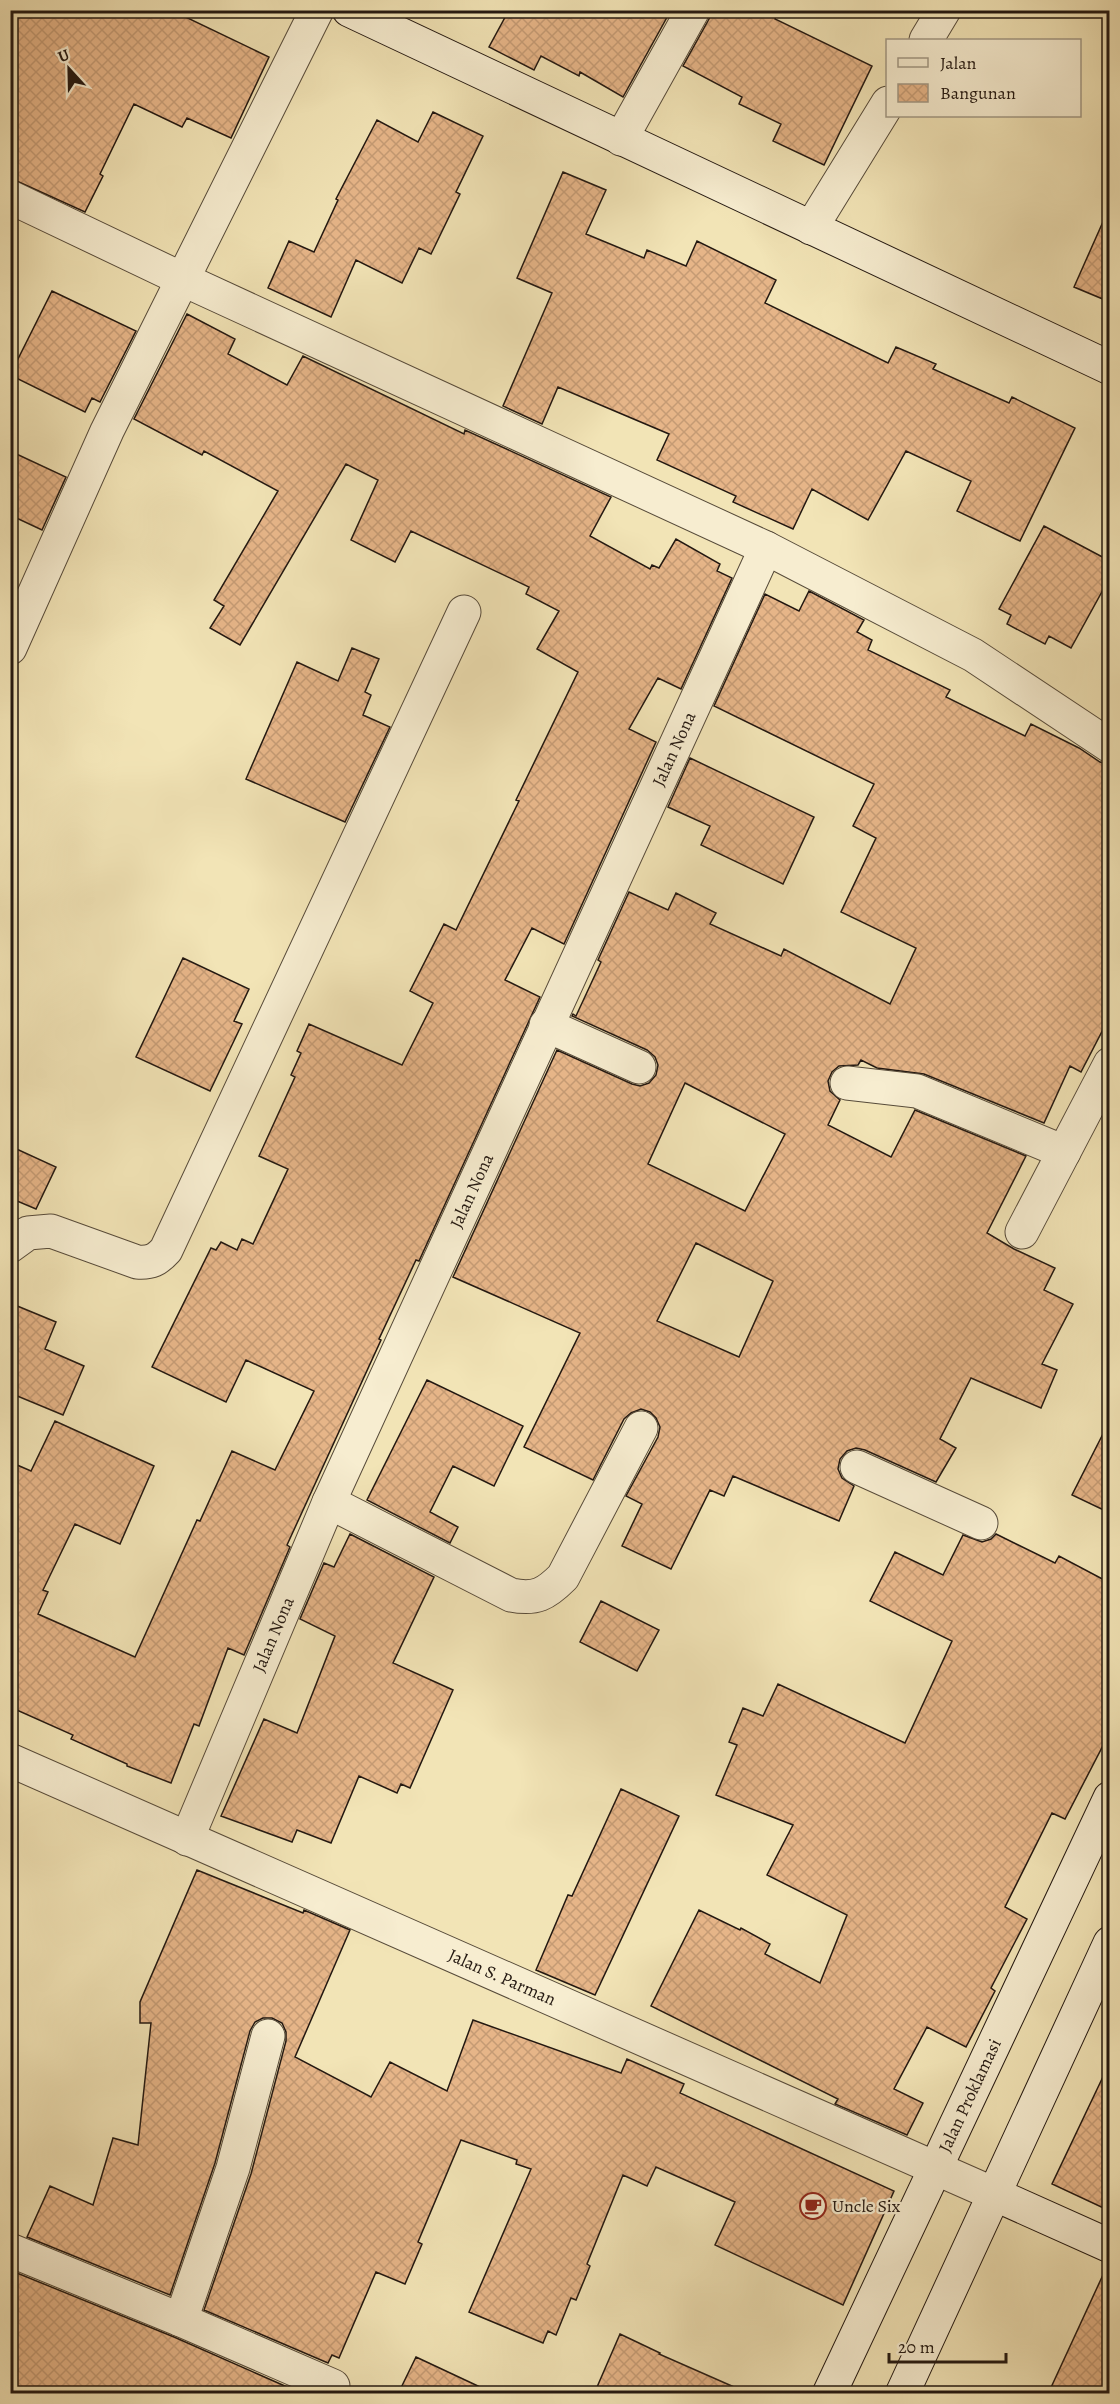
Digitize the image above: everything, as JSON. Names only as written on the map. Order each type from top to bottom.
[{"type":"street","points":[[10,648],[107,431],[317,10]]},
{"type":"street","points":[[349,10],[1110,368]]},
{"type":"street","points":[[621,139],[693,10]]},
{"type":"street","points":[[927,39],[944,10]]},
{"type":"street","points":[[811,228],[886,106]]},
{"type":"street","points":[[10,197],[182,279],[766,548],[973,655],[1110,746]]},
{"type":"street","name":"Jalan Nona","points":[[187,1839],[329,1502],[766,548]]},
{"type":"street","points":[[10,1246],[28,1233],[51,1231],[137,1262],[148,1263],[158,1259],[166,1250],[464,612]]},
{"type":"street","points":[[546,1025],[639,1067]]},
{"type":"street","points":[[1023,1232],[1110,1064]]},
{"type":"street","points":[[847,1083],[917,1091],[1064,1152]]},
{"type":"street","points":[[329,1502],[511,1595],[528,1599],[549,1590],[563,1577],[641,1428]]},
{"type":"street","points":[[857,1467],[981,1523]]},
{"type":"street","name":"Jalan S. Parman","points":[[10,1760],[1110,2246]]},
{"type":"street","name":"Jalan Proklamasi","points":[[830,2394],[1110,1798]]},
{"type":"street","points":[[902,2394],[1110,1943]]},
{"type":"street","points":[[181,2320],[233,2168],[268,2036]]},
{"type":"street","points":[[10,2250],[181,2320],[333,2386],[329,2394]]},
{"type":"building","points":[[10,10],[171,10],[269,57],[231,138],[187,118],[182,127],[134,104],[100,174],[103,176],[85,212],[10,178]]},
{"type":"building","points":[[509,10],[671,10],[623,97],[580,72],[579,76],[541,56],[534,70],[489,47]]},
{"type":"building","points":[[712,10],[779,10],[775,19],[872,66],[824,165],[773,141],[781,124],[739,104],[742,97],[683,66]]},
{"type":"building","points":[[433,112],[483,136],[456,192],[460,194],[431,254],[419,248],[402,283],[356,260],[331,317],[268,288],[289,241],[314,252],[338,200],[336,199],[377,120],[418,142]]},
{"type":"building","points":[[563,172],[606,190],[586,234],[644,258],[647,250],[686,266],[697,241],[776,280],[765,303],[888,363],[896,347],[936,364],[933,369],[1009,403],[1012,397],[1075,428],[1020,541],[957,511],[971,481],[906,451],[868,520],[812,489],[793,529],[733,502],[736,496],[657,460],[669,434],[558,387],[542,424],[503,406],[552,293],[517,278]]},
{"type":"building","points":[[1110,206],[1110,302],[1074,287]]},
{"type":"building","points":[[52,291],[136,331],[100,402],[92,398],[85,412],[10,375]]},
{"type":"building","points":[[187,314],[235,339],[228,354],[287,385],[303,356],[464,434],[465,430],[611,497],[590,536],[650,569],[652,565],[659,568],[676,539],[720,564],[717,571],[732,578],[681,689],[658,678],[629,729],[656,742],[564,944],[532,928],[505,980],[540,997],[419,1261],[416,1260],[379,1339],[381,1340],[287,1545],[290,1547],[244,1655],[228,1648],[199,1726],[194,1724],[171,1783],[127,1766],[127,1764],[71,1739],[73,1735],[10,1707],[10,1462],[31,1471],[55,1421],[154,1466],[120,1544],[75,1524],[43,1590],[48,1592],[38,1614],[135,1657],[197,1520],[200,1521],[232,1451],[275,1470],[314,1391],[246,1360],[226,1402],[152,1367],[211,1248],[216,1250],[221,1242],[237,1250],[242,1239],[253,1244],[288,1169],[259,1156],[295,1077],[291,1075],[301,1053],[297,1051],[309,1024],[402,1065],[433,1003],[410,991],[444,924],[456,930],[519,801],[516,800],[578,672],[537,649],[559,611],[526,594],[529,587],[411,531],[395,562],[351,540],[378,480],[346,464],[240,645],[210,628],[224,606],[214,600],[278,491],[204,451],[202,455],[134,419]]},
{"type":"building","points":[[10,451],[66,477],[42,530],[10,515]]},
{"type":"building","points":[[1044,526],[1110,561],[1110,577],[1071,648],[1049,636],[1045,644],[1007,624],[1011,615],[999,609]]},
{"type":"building","points":[[809,591],[864,620],[857,632],[872,640],[868,650],[950,690],[946,697],[1025,736],[1031,724],[1079,748],[1100,762],[1110,765],[1110,1016],[1081,1072],[1070,1066],[1044,1123],[924,1074],[877,1068],[861,1060],[858,1065],[839,1066],[832,1072],[828,1081],[830,1091],[840,1100],[828,1125],[891,1157],[915,1110],[1026,1156],[987,1233],[1014,1249],[1055,1268],[1044,1290],[1073,1304],[1042,1364],[1057,1370],[1041,1408],[971,1378],[940,1439],[956,1448],[936,1482],[865,1450],[856,1448],[847,1451],[840,1459],[838,1469],[842,1478],[854,1486],[839,1521],[733,1476],[724,1496],[710,1490],[671,1569],[622,1546],[642,1504],[626,1496],[658,1437],[660,1427],[656,1418],[650,1412],[641,1409],[624,1419],[593,1480],[524,1447],[580,1333],[453,1277],[557,1050],[632,1084],[640,1086],[649,1083],[656,1075],[658,1065],[655,1057],[647,1050],[572,1016],[573,1014],[576,1016],[601,962],[598,960],[629,892],[668,910],[676,893],[716,913],[710,924],[781,956],[784,949],[890,1004],[916,948],[841,912],[876,838],[853,826],[874,784],[714,706],[765,594],[799,611]],"holes":[[[685,1083],[785,1134],[745,1211],[648,1164]],[[696,1243],[773,1281],[739,1357],[657,1321]]]},
{"type":"building","points":[[352,648],[379,659],[365,692],[371,695],[363,715],[390,727],[345,822],[246,779],[297,662],[338,681]]},
{"type":"building","points":[[690,758],[814,817],[783,884],[701,845],[710,826],[668,807]]},
{"type":"building","points":[[183,958],[249,989],[234,1021],[242,1024],[210,1091],[136,1057]]},
{"type":"building","points":[[10,1146],[56,1167],[36,1209],[10,1198]]},
{"type":"building","points":[[10,1303],[56,1322],[45,1349],[84,1366],[63,1415],[10,1393]]},
{"type":"building","points":[[427,1380],[523,1426],[494,1486],[453,1466],[430,1512],[458,1527],[450,1543],[367,1500]]},
{"type":"building","points":[[1110,1420],[1110,1513],[1072,1495]]},
{"type":"building","points":[[350,1534],[434,1577],[393,1663],[453,1690],[410,1788],[401,1784],[397,1793],[359,1776],[331,1843],[297,1830],[292,1842],[221,1816],[264,1719],[297,1733],[335,1636],[300,1619],[324,1563],[334,1567]]},
{"type":"building","points":[[996,1534],[1055,1563],[1059,1556],[1110,1583],[1110,1732],[1065,1819],[1052,1813],[1005,1907],[1027,1919],[991,1988],[995,1991],[966,2047],[927,2027],[894,2089],[923,2103],[907,2135],[835,2104],[838,2099],[651,2006],[699,1910],[740,1930],[741,1928],[770,1944],[765,1954],[820,1983],[847,1915],[767,1875],[793,1825],[716,1795],[737,1745],[729,1742],[743,1708],[763,1716],[778,1684],[905,1743],[952,1641],[870,1601],[895,1552],[943,1575],[963,1535],[982,1542],[991,1539]]},
{"type":"building","points":[[601,1601],[659,1630],[637,1671],[580,1642]]},
{"type":"building","points":[[621,1789],[679,1816],[595,1995],[536,1970],[568,1895],[572,1896]]},
{"type":"building","points":[[197,1870],[303,1913],[304,1910],[350,1930],[295,2057],[371,2097],[390,2062],[447,2091],[473,2020],[621,2073],[627,2059],[684,2084],[680,2093],[894,2191],[843,2305],[715,2245],[735,2202],[656,2167],[647,2186],[623,2175],[587,2264],[590,2266],[576,2300],[571,2298],[556,2335],[548,2331],[543,2343],[469,2312],[531,2169],[516,2164],[517,2160],[461,2140],[418,2242],[422,2244],[405,2284],[376,2272],[339,2358],[332,2355],[328,2363],[204,2310],[251,2174],[286,2041],[286,2032],[282,2023],[272,2018],[263,2018],[255,2022],[250,2031],[215,2163],[170,2295],[27,2237],[50,2186],[93,2205],[113,2138],[138,2145],[151,2023],[140,2023],[140,2002]]},
{"type":"building","points":[[1110,2062],[1110,2211],[1052,2184]]},
{"type":"building","points":[[1108,2264],[1110,2394],[1048,2394]]},
{"type":"building","points":[[12,2271],[174,2337],[303,2394],[37,2394],[10,2383]]},
{"type":"building","points":[[620,2334],[659,2354],[750,2394],[594,2394]]},
{"type":"building","points":[[416,2357],[495,2394],[398,2394]]},
{"type":"place","name":"Uncle Six","points":[[813,2206]]}]
